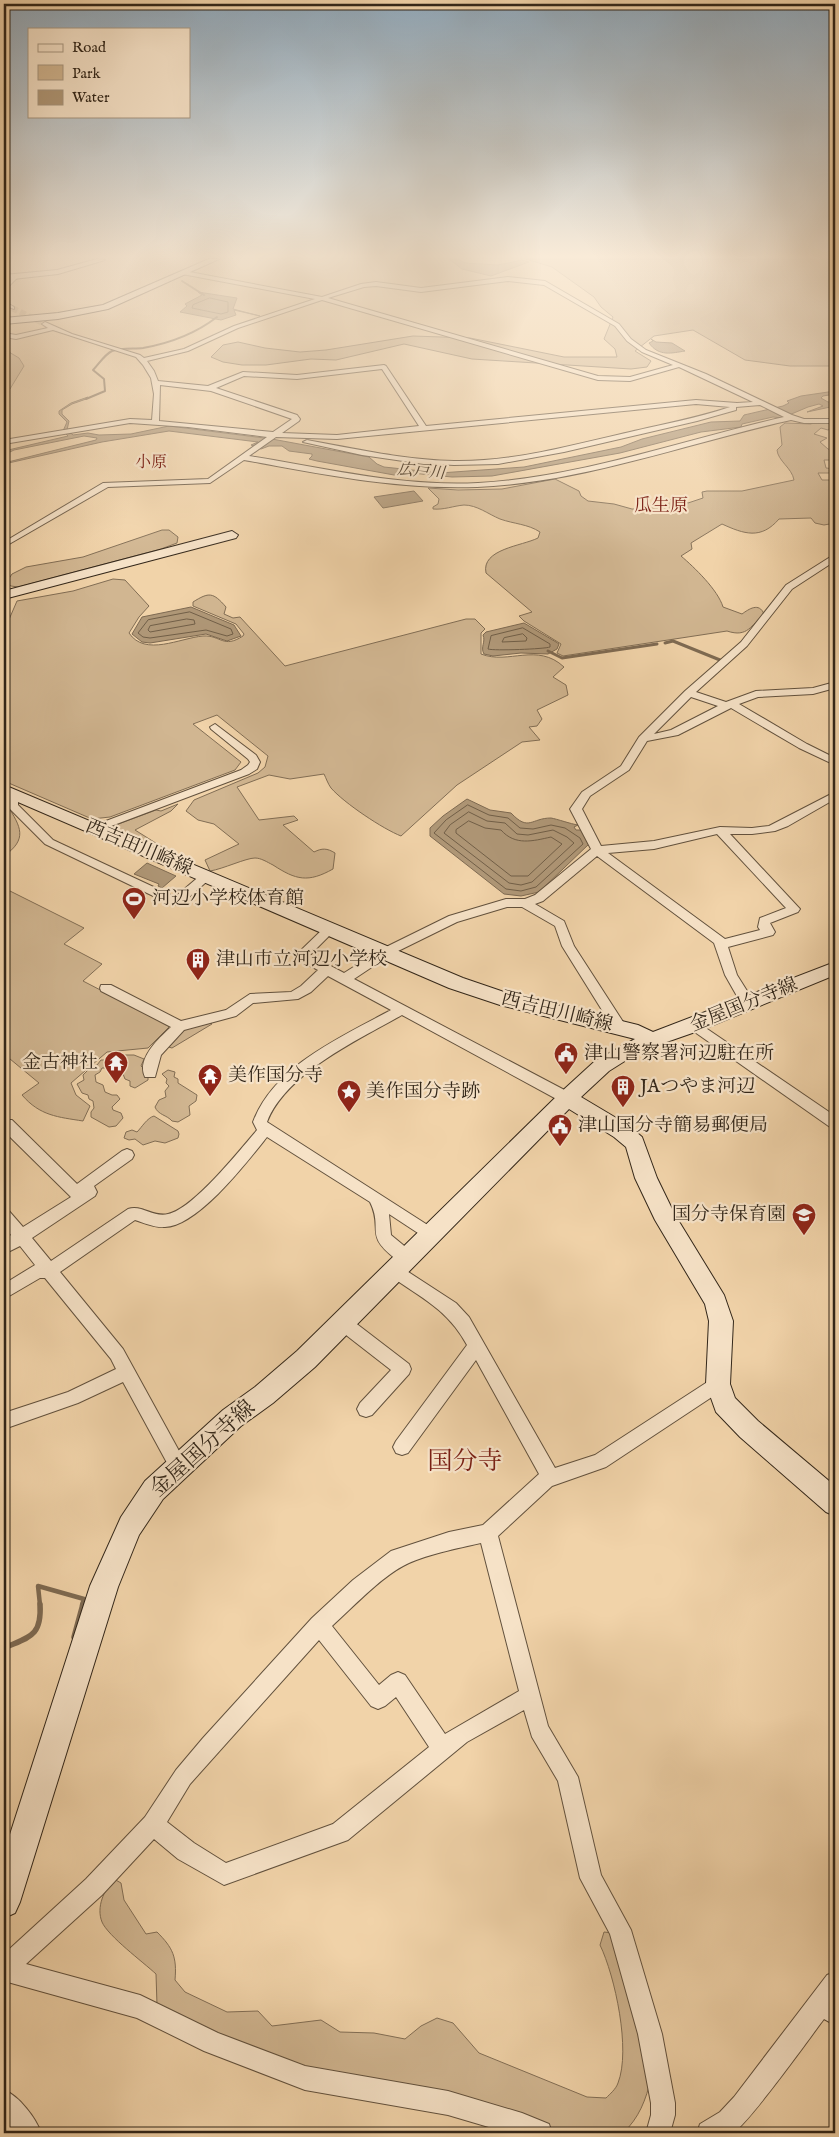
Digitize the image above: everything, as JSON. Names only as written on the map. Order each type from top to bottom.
[{"type":"main road","points":[[4,595],[232,535]]},
{"type":"main road","name":"西吉田川崎線","points":[[9,792],[456,983],[500,998],[638,1032],[652,1040]]},
{"type":"main road","name":"金屋国分寺線","points":[[652,1040],[835,968]]},
{"type":"main road","name":"西吉田川崎線","points":[[566,1098],[607,1063],[652,1040]]},
{"type":"main road","points":[[566,1098],[621,1131],[635,1143],[646,1178],[666,1220],[716,1302],[722,1326],[718,1384],[730,1411],[835,1502]]},
{"type":"main road","name":"金屋国分寺線","points":[[4,1902],[110,1569],[130,1526],[141,1508],[154,1490],[178,1466],[232,1418],[264,1395],[306,1359],[432,1235],[566,1098]]},
{"type":"street","points":[[148,359],[143,360],[151,371],[156,383],[155,422]]},
{"type":"street","points":[[528,359],[598,378],[620,381],[638,379],[680,365]]},
{"type":"street","points":[[665,359],[792,418],[804,421],[835,420]]},
{"type":"street","points":[[210,388],[244,374],[297,377],[384,367],[424,428]]},
{"type":"street","points":[[4,545],[106,485],[210,481],[296,419],[210,388],[156,383]]},
{"type":"street","points":[[272,436],[350,436],[696,402],[737,405]]},
{"type":"street","points":[[4,442],[130,421],[155,422],[188,424],[272,436],[393,458],[453,464],[509,460],[672,424],[737,405],[761,402]]},
{"type":"street","points":[[248,455],[345,476],[389,482],[451,485],[510,482],[647,455],[792,418],[825,412]]},
{"type":"street","points":[[747,1002],[731,975],[722,944],[717,938],[597,850],[576,809],[586,794],[625,768],[643,739],[689,693],[744,644],[789,587],[835,557]]},
{"type":"street","points":[[643,739],[674,733],[729,704],[756,694],[813,690],[835,685]]},
{"type":"street","points":[[689,693],[719,704],[729,704],[835,762]]},
{"type":"street","points":[[94,829],[253,767],[255,762],[252,757],[215,727]]},
{"type":"street","points":[[9,792],[13,806],[45,840],[176,902],[206,877]]},
{"type":"street","points":[[344,979],[386,952],[454,919],[506,903],[524,903],[545,895],[597,850],[654,845],[720,830],[758,831],[778,827],[835,795]]},
{"type":"street","points":[[720,830],[794,909],[766,919],[763,924],[769,932],[722,944]]},
{"type":"street","points":[[524,903],[560,924],[568,946],[620,1028]]},
{"type":"street","points":[[330,929],[301,956],[566,1098]]},
{"type":"street","points":[[106,988],[180,1026],[230,1013],[250,999],[294,996],[306,989],[326,970]]},
{"type":"street","points":[[401,1010],[329,1052],[301,1071],[266,1104],[260,1122],[266,1129],[432,1235]]},
{"type":"street","points":[[694,1025],[835,1123]]},
{"type":"street","points":[[150,1074],[152,1057],[180,1026]]},
{"type":"street","points":[[4,1126],[7,1124],[82,1198]]},
{"type":"street","points":[[4,1292],[37,1271],[50,1271],[133,1213],[162,1221],[178,1217],[203,1198],[266,1129]]},
{"type":"street","points":[[4,1248],[90,1192],[84,1185],[127,1155]]},
{"type":"street","points":[[375,1197],[381,1209],[383,1237],[402,1265],[458,1315],[477,1345],[551,1478]]},
{"type":"street","points":[[4,1215],[116,1354],[178,1466]]},
{"type":"street","points":[[342,1323],[403,1370],[366,1409]]},
{"type":"street","points":[[402,1447],[477,1345]]},
{"type":"street","points":[[4,1421],[72,1398],[127,1372]]},
{"type":"street","points":[[4,1970],[94,1887],[153,1825],[183,1777],[319,1625],[360,1587],[398,1558],[449,1541],[488,1532],[546,1480],[600,1461],[718,1384]]},
{"type":"street","points":[[488,1532],[539,1730],[568,1777],[591,1878],[620,1930],[650,2034],[663,2103],[663,2115],[658,2133]]},
{"type":"street","points":[[319,1625],[378,1699],[398,1682],[443,1749]]},
{"type":"street","points":[[153,1825],[186,1851],[224,1874],[340,1832],[460,1735],[530,1695]]},
{"type":"street","points":[[4,1970],[140,2007],[212,2043],[305,2078],[448,2103],[522,2125],[540,2133]]},
{"type":"street","points":[[709,2133],[729,2121],[828,2008],[835,1983]]},
{"type":"street","points":[[4,2102],[29,2133]]},
{"type":"green space","points":[[4,359],[19,359],[24,366],[10,389],[4,392]]},
{"type":"green space","points":[[215,359],[341,359],[311,359],[266,365],[242,365]]},
{"type":"green space","points":[[472,359],[647,359],[651,361],[647,367],[631,369]]},
{"type":"green space","points":[[743,359],[835,359],[835,366],[790,366]]},
{"type":"green space","points":[[816,421],[835,421],[835,427],[828,430],[821,428],[814,434],[827,438],[820,442],[835,452],[835,460],[824,460],[826,468],[835,469],[835,473],[818,473],[822,480],[835,480],[835,523],[824,525],[815,523],[811,518],[779,519],[766,530],[752,533],[722,524],[691,543],[692,549],[681,556],[711,586],[723,607],[742,614],[757,607],[762,610],[764,614],[745,632],[740,633],[727,631],[563,656],[557,653],[561,644],[519,616],[532,612],[486,573],[486,565],[496,553],[538,538],[540,532],[500,519],[469,505],[433,509],[438,504],[439,499],[428,488],[458,490],[502,489],[555,479],[579,491],[581,496],[588,501],[614,504],[632,509],[642,509],[677,498],[688,503],[703,498],[702,492],[742,491],[794,480],[791,472],[778,454],[777,450],[782,445],[780,427],[785,423],[811,424]]},
{"type":"green space","points":[[162,530],[169,530],[178,537],[177,543],[161,549],[18,587],[6,583],[12,574],[26,567],[83,557]]},
{"type":"green space","points":[[113,579],[125,580],[149,606],[129,633],[136,640],[144,644],[163,644],[203,636],[231,641],[243,636],[244,634],[236,624],[193,606],[193,602],[207,595],[218,598],[226,607],[224,614],[233,618],[240,617],[285,666],[466,619],[475,619],[485,629],[481,633],[481,654],[491,657],[533,655],[544,656],[554,660],[564,667],[553,677],[566,685],[568,695],[537,710],[542,719],[537,726],[529,727],[540,740],[522,742],[457,785],[401,836],[374,822],[345,801],[331,788],[324,774],[290,779],[269,775],[237,787],[259,820],[294,816],[298,820],[283,825],[314,852],[324,849],[335,853],[333,869],[316,876],[302,878],[289,874],[264,860],[255,858],[210,871],[205,860],[239,844],[214,824],[198,820],[186,811],[194,800],[258,773],[265,767],[268,756],[217,715],[193,724],[241,762],[235,770],[110,817],[92,819],[4,781],[4,631],[17,601],[73,591]]},
{"type":"green space","points":[[4,804],[7,805],[16,820],[20,832],[17,844],[4,856]]},
{"type":"green space","points":[[178,804],[171,811],[135,830],[197,869],[112,832],[113,826]]},
{"type":"green space","points":[[4,888],[84,928],[64,944],[102,964],[83,981],[170,1026],[148,1048],[107,1052],[71,1083],[76,1095],[90,1106],[83,1121],[50,1114],[29,1102],[22,1095],[39,1083],[4,1054]]},
{"type":"green space","points":[[211,1023],[172,1048],[165,1046],[181,1029]]},
{"type":"green space","points":[[123,1055],[134,1055],[144,1059],[141,1066],[148,1080],[135,1088],[130,1086],[130,1081],[125,1079],[123,1074],[117,1075],[106,1068],[102,1068],[95,1075],[96,1082],[103,1085],[105,1092],[117,1095],[120,1099],[112,1107],[113,1110],[121,1113],[123,1118],[116,1126],[109,1127],[91,1117],[91,1112],[94,1108],[93,1101],[89,1099],[88,1095],[82,1093],[77,1084],[84,1080],[83,1075],[92,1066],[97,1065],[101,1060]]},
{"type":"green space","points":[[168,1070],[175,1072],[174,1077],[178,1079],[178,1083],[197,1095],[196,1101],[189,1106],[190,1115],[178,1122],[172,1121],[158,1112],[155,1107],[159,1100],[166,1097],[165,1091],[169,1086],[166,1083],[167,1079],[162,1074]]},
{"type":"green space","points":[[154,1116],[178,1131],[178,1138],[165,1143],[155,1141],[143,1145],[135,1139],[129,1140],[124,1138],[126,1132],[132,1130],[137,1132]]},
{"type":"green space","points":[[114,1879],[121,1883],[124,1900],[146,1934],[157,1932],[167,1943],[173,1953],[175,1980],[185,1992],[227,2012],[258,2011],[272,2026],[321,2020],[340,2032],[374,2033],[405,2039],[421,2026],[437,2018],[453,2023],[479,2053],[587,2097],[606,2098],[617,2085],[622,2069],[623,2052],[620,2013],[606,1958],[600,1945],[604,1932],[613,1933],[651,2078],[647,2094],[638,2115],[623,2133],[561,2133],[525,2117],[307,2069],[213,2037],[157,2005],[156,1974],[118,1941],[102,1922],[100,1910],[102,1899]]},
{"type":"water","name":"広戸川","points":[[835,391],[835,394],[821,398],[828,402],[835,402],[835,406],[807,412],[823,406],[819,404],[782,418],[773,417],[742,424],[741,427],[701,432],[620,453],[492,476],[452,477],[412,473],[394,475],[309,459],[312,454],[289,451],[282,446],[269,446],[261,449],[251,445],[258,442],[169,431],[102,442],[4,464],[96,440],[97,438],[84,436],[14,450],[4,455],[4,451],[68,436],[63,431],[67,422],[59,414],[59,411],[71,403],[88,397],[62,410],[62,414],[69,421],[67,430],[73,435],[88,433],[99,435],[131,434],[169,426],[272,439],[369,457],[384,467],[440,473],[524,467],[621,447],[642,439],[711,422],[740,421],[744,415],[783,406],[789,403],[787,401],[801,396]]},
{"type":"water","points":[[414,491],[423,501],[383,508],[374,497]]},
{"type":"water","points":[[191,607],[234,625],[241,636],[227,641],[206,634],[150,643],[142,642],[132,634],[142,617]]},
{"type":"water","points":[[524,623],[559,644],[557,649],[548,654],[521,653],[493,656],[484,654],[483,635],[486,632]]},
{"type":"water","points":[[467,799],[490,810],[511,813],[517,819],[526,823],[551,818],[578,825],[574,827],[576,830],[582,830],[589,844],[539,892],[521,896],[504,894],[430,836],[430,828]]},
{"type":"water","points":[[147,863],[176,876],[162,888],[158,886],[159,884],[134,874]]},
{"type":"waterway","points":[[86,399],[105,391],[104,379],[93,370],[103,359]]},
{"type":"waterway","points":[[665,643],[673,641],[720,660]]},
{"type":"waterway","points":[[548,651],[562,658],[657,644]]},
{"type":"waterway","points":[[40,1605],[38,1586],[84,1599],[82,1605]]},
{"type":"waterway","points":[[74,1637],[83,1604]]},
{"type":"waterway","points":[[4,1648],[27,1638],[36,1630],[39,1623],[40,1605]]},
{"type":"place","name":"河辺小学校体育館","points":[[134,920]]},
{"type":"place","name":"津山市立河辺小学校","points":[[198,981]]},
{"type":"place","name":"津山警察署河辺駐在所","points":[[566,1075]]},
{"type":"place","name":"金古神社","points":[[116,1084]]},
{"type":"place","name":"美作国分寺","points":[[210,1097]]},
{"type":"place","name":"JAつやま河辺","points":[[623,1108]]},
{"type":"place","name":"美作国分寺跡","points":[[349,1113]]},
{"type":"place","name":"津山国分寺簡易郵便局","points":[[560,1147]]},
{"type":"place","name":"国分寺保育園","points":[[804,1236]]},
{"type":"district","name":"小原","points":[[151,463]]},
{"type":"district","name":"瓜生原","points":[[661,506]]},
{"type":"district","name":"国分寺","points":[[465,1462]]}]
